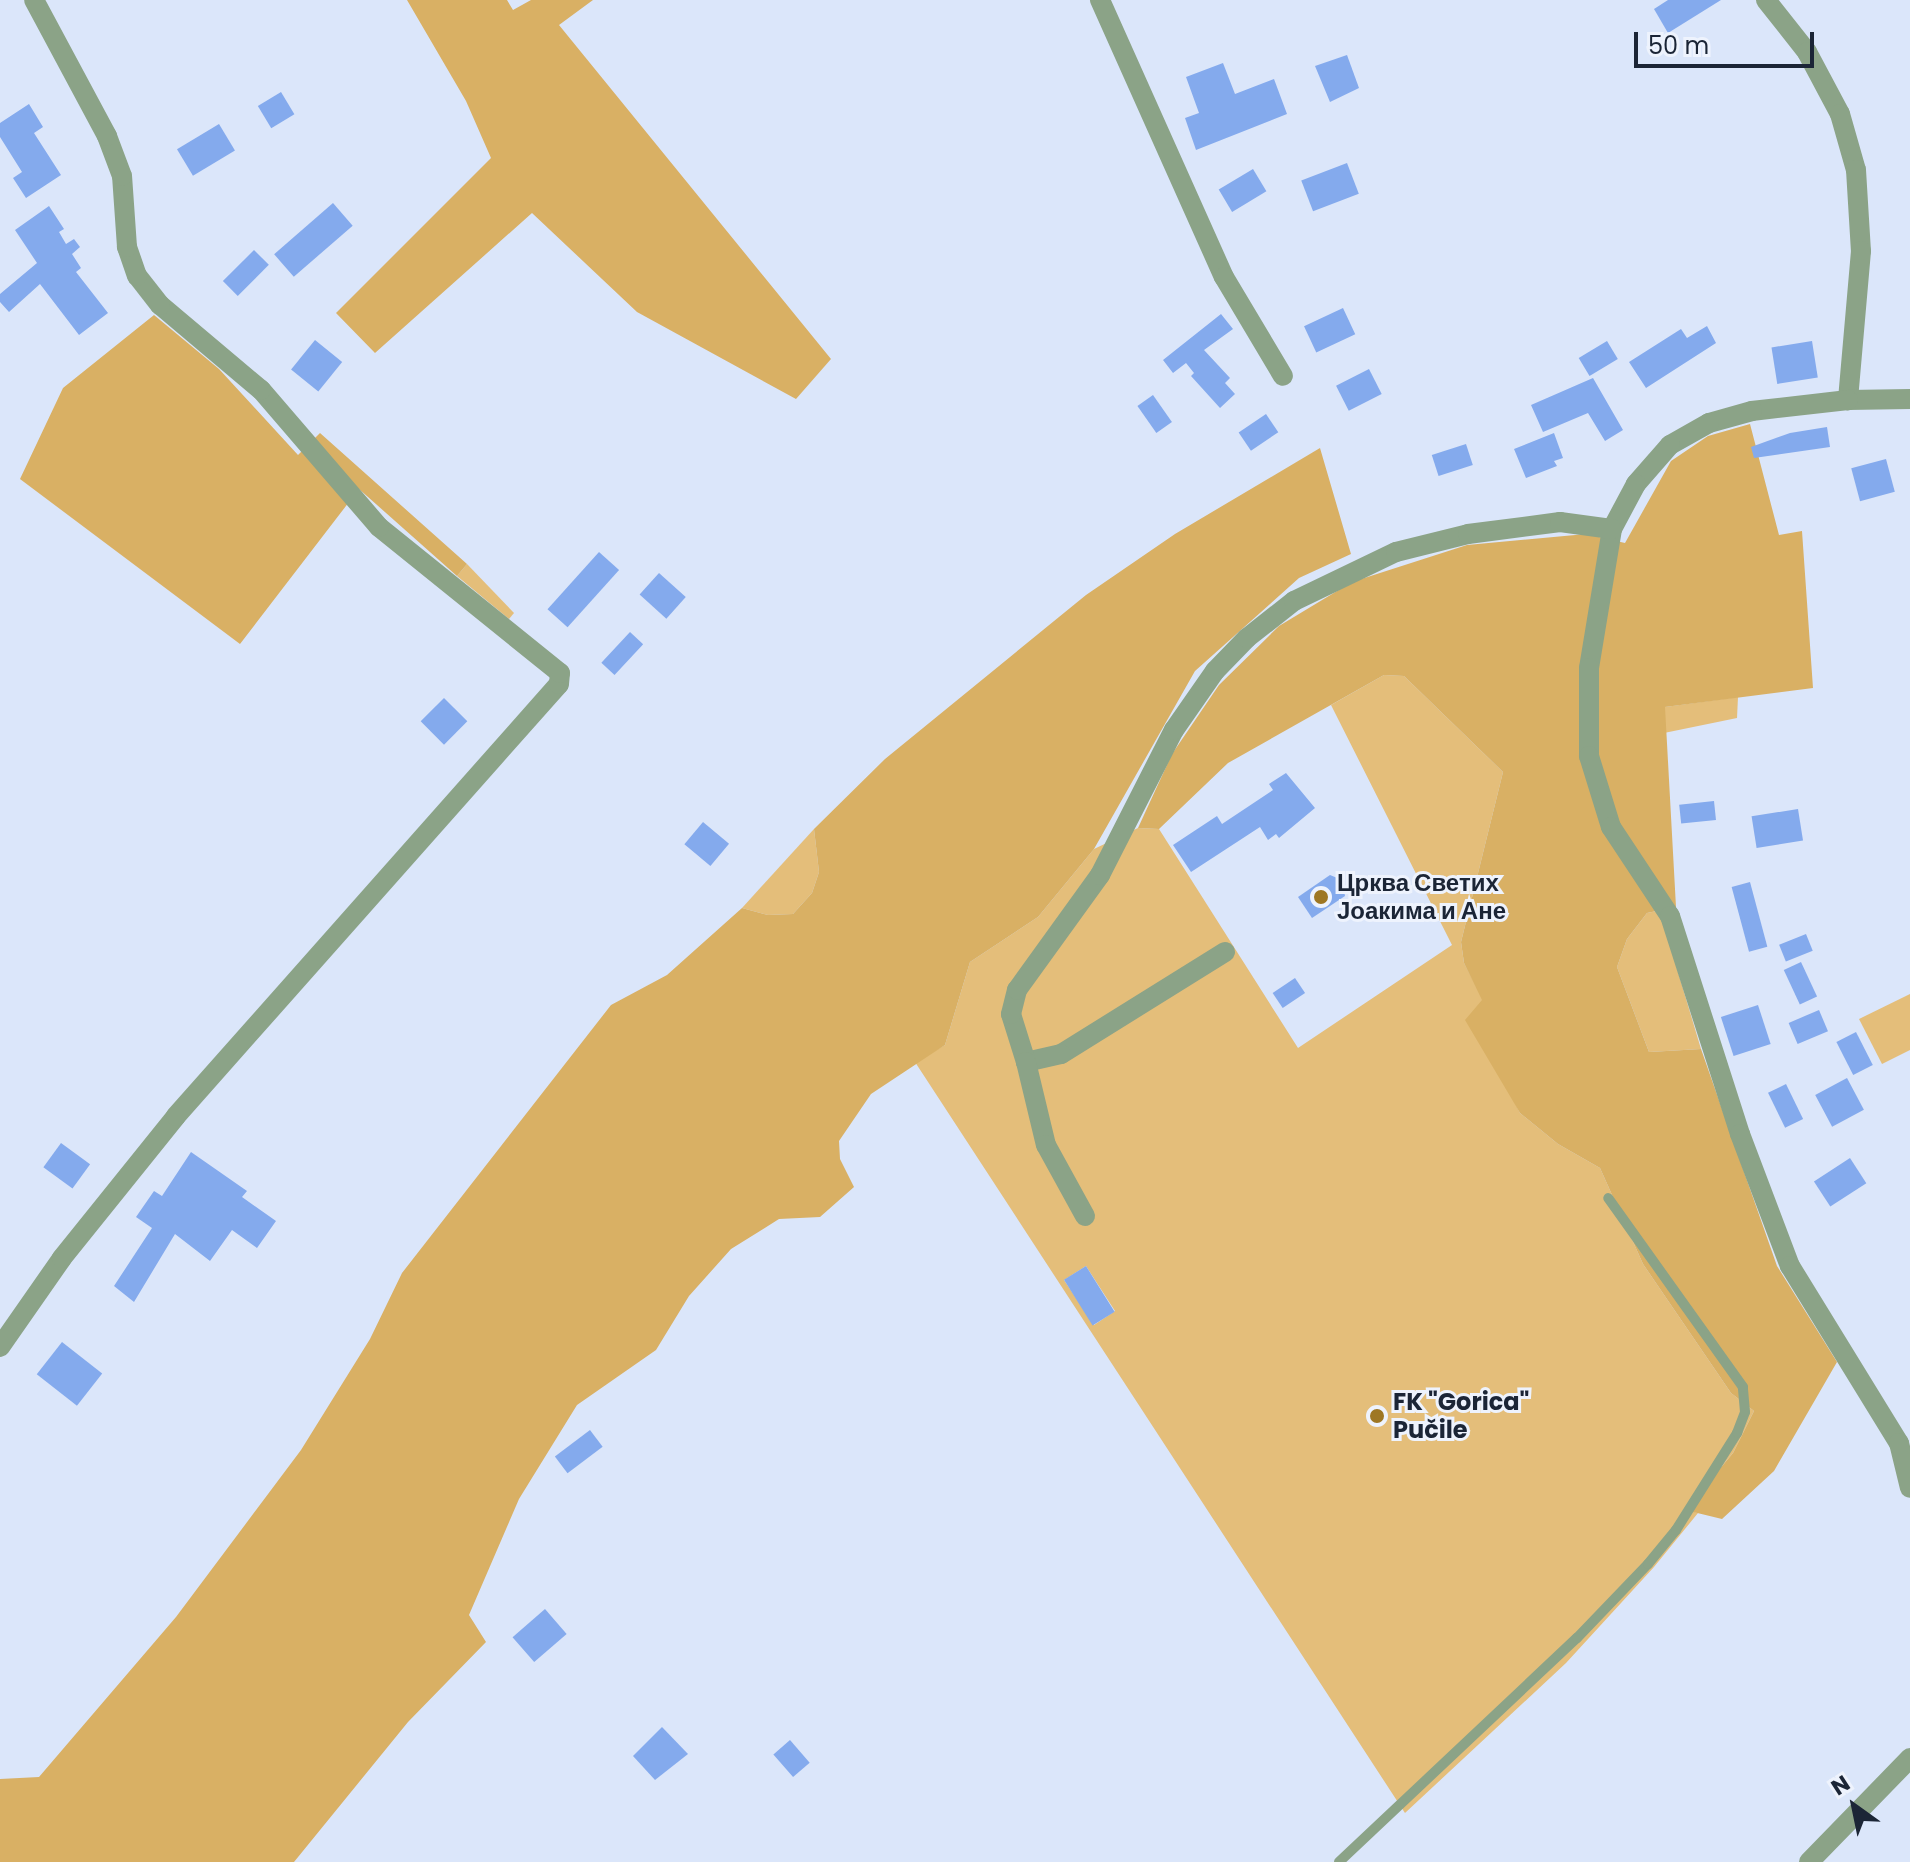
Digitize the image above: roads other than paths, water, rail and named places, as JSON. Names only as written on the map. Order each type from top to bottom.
[{"type":"street","points":[[0,1347],[62,1258],[176,1116],[559,684],[560,673],[379,527],[261,390],[160,305],[137,276],[127,247],[122,176],[107,136],[34,0]]},
{"type":"street","points":[[1100,0],[1224,277],[1283,376]]},
{"type":"street","points":[[1766,0],[1820,77],[1840,114],[1856,170],[1861,251],[1848,400]]},
{"type":"street","points":[[1910,399],[1848,400],[1752,411],[1709,423],[1670,445],[1636,484],[1612,529],[1597,599],[1589,697],[1589,756],[1611,827],[1670,916],[1740,1134],[1790,1266],[1899,1443],[1910,1488]]},
{"type":"street","points":[[1085,1216],[1046,1145],[1011,1014],[1017,990],[1100,875],[1174,730],[1215,671],[1247,638],[1294,601],[1396,552],[1468,534],[1560,522],[1612,529]]},
{"type":"street","points":[[1026,1062],[1061,1054],[1225,952]]},
{"type":"street","points":[[1809,1862],[1910,1758]]},
{"type":"lane","points":[[1339,1862],[1577,1638],[1648,1564],[1676,1530],[1741,1423],[1743,1387],[1608,1198]]},
{"type":"place","name":"Црква Светих Јоакима и Ане","points":[[1321,897]]},
{"type":"place","name":"FK \"Gorica\" Pučile","points":[[1377,1416]]}]
